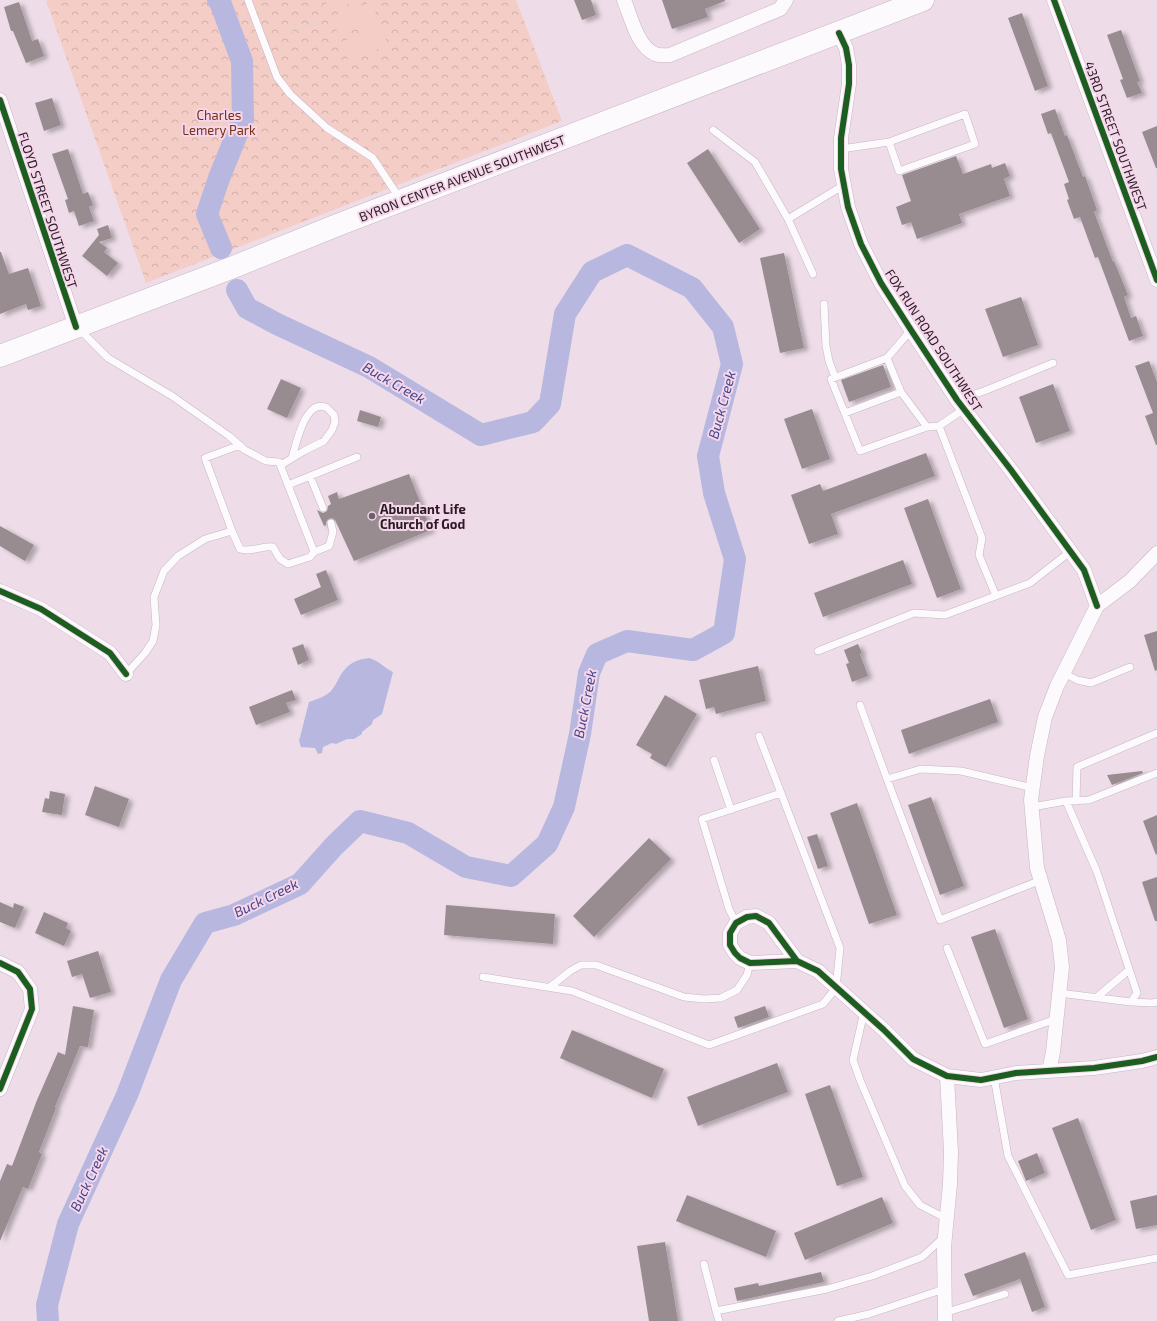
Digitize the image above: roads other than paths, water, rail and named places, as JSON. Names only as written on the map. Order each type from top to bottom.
[{"type":"main road","name":"BYRON CENTER AVENUE SOUTHWEST","points":[[0,356],[923,0]]},
{"type":"street","points":[[624,0],[645,48],[656,54],[670,55],[783,4]]},
{"type":"street","name":"43RD STREET SOUTHWEST","points":[[1054,0],[1157,280]]},
{"type":"street","name":"FOX RUN ROAD SOUTHWEST","points":[[840,33],[846,48],[849,72],[849,84],[841,138],[841,169],[848,207],[861,244],[881,283],[960,404],[1084,570],[1097,606]]},
{"type":"street","name":"FLOYD STREET SOUTHWEST","points":[[0,100],[76,327]]},
{"type":"street","points":[[1049,1071],[1053,1052],[1062,967],[1060,940],[1037,868],[1031,800],[1037,756],[1045,717],[1064,673],[1097,606],[1130,580],[1157,552]]},
{"type":"street","points":[[0,591],[41,610],[110,653],[126,674]]},
{"type":"street","points":[[797,960],[750,963],[740,958],[735,953],[730,945],[730,933],[736,923],[747,917],[756,916],[769,923],[797,960],[818,971],[913,1059],[947,1076],[981,1080],[1016,1074],[1094,1068],[1142,1061],[1157,1057]]},
{"type":"street","points":[[0,963],[18,972],[30,989],[32,1009],[0,1089]]},
{"type":"street","points":[[944,1317],[945,1237],[952,1152],[947,1076]]},
{"type":"lane","points":[[248,0],[277,77],[290,94],[327,128],[372,158],[401,201]]},
{"type":"lane","points":[[841,149],[889,142],[965,114],[975,144],[899,171],[889,142]]},
{"type":"lane","points":[[713,130],[755,162],[788,218],[813,274]]},
{"type":"lane","points":[[788,218],[844,185]]},
{"type":"lane","points":[[824,304],[826,346],[829,361],[836,377]]},
{"type":"lane","points":[[76,327],[108,358],[172,396],[229,436],[245,450],[266,462],[279,462],[314,552]]},
{"type":"lane","points":[[911,330],[887,358],[831,379],[860,451],[927,427],[939,426],[960,404],[984,391],[1054,363]]},
{"type":"lane","points":[[887,358],[902,392],[927,427]]},
{"type":"lane","points":[[845,413],[902,392]]},
{"type":"lane","points":[[281,465],[324,442],[332,430],[334,422],[334,415],[326,407],[317,406],[311,409],[306,416],[292,458]]},
{"type":"lane","points":[[939,426],[982,538],[979,555],[996,596]]},
{"type":"lane","points":[[240,445],[205,458],[240,549],[248,551],[269,546],[273,547],[280,559],[288,564],[310,557],[314,552],[329,546],[333,532],[331,523]]},
{"type":"lane","points":[[288,485],[357,457]]},
{"type":"lane","points":[[310,476],[323,508]]},
{"type":"lane","points":[[126,674],[145,653],[153,641],[156,624],[154,598],[164,571],[178,556],[205,539],[232,531]]},
{"type":"lane","points":[[818,651],[914,613],[944,615],[1030,583],[1071,552]]},
{"type":"lane","points":[[1064,673],[1077,680],[1091,683],[1130,667]]},
{"type":"lane","points":[[860,705],[940,920],[1041,880]]},
{"type":"lane","points":[[1076,800],[1077,767],[1157,733]]},
{"type":"lane","points":[[483,977],[572,991],[709,1045],[823,1004],[836,988],[840,948],[759,736]]},
{"type":"lane","points":[[714,760],[731,810]]},
{"type":"lane","points":[[888,779],[921,769],[940,770],[961,772],[1033,788]]},
{"type":"lane","points":[[1032,807],[1066,801],[1089,800],[1157,772]]},
{"type":"lane","points":[[736,923],[729,908],[702,820],[781,793]]},
{"type":"lane","points":[[1066,801],[1097,872],[1137,993],[1130,1002]]},
{"type":"lane","points":[[947,948],[985,1044],[1056,1019]]},
{"type":"lane","points":[[550,987],[570,971],[581,965],[596,965],[684,997],[704,999],[721,998],[737,990],[747,975],[750,963]]},
{"type":"lane","points":[[1097,997],[1129,970]]},
{"type":"lane","points":[[1059,993],[1130,1002],[1157,1002]]},
{"type":"lane","points":[[864,1012],[853,1060],[860,1080],[905,1186],[920,1205],[947,1219]]},
{"type":"lane","points":[[994,1077],[1008,1156],[1068,1275],[1157,1258]]},
{"type":"lane","points":[[716,1311],[827,1289],[872,1276],[922,1257],[945,1237]]},
{"type":"lane","points":[[704,1264],[719,1321]]},
{"type":"lane","points":[[838,1321],[869,1314],[944,1289]]},
{"type":"lane","points":[[944,1317],[1006,1294]]},
{"type":"water","points":[[369,658],[393,672],[382,714],[373,720],[372,724],[362,732],[362,734],[354,739],[347,739],[336,744],[332,743],[323,747],[322,753],[318,754],[315,748],[301,747],[299,741],[309,702],[329,693],[350,664]]},
{"type":"waterway","name":"Buck Creek","points":[[218,0],[242,61],[243,119],[219,178],[207,214],[221,248]]},
{"type":"waterway","name":"Buck Creek","points":[[48,1321],[47,1305],[68,1224],[127,1095],[171,980],[205,923],[234,915],[300,884],[334,846],[360,821],[408,833],[466,867],[511,876],[547,844],[564,807],[580,734],[589,673],[597,654],[627,641],[693,650],[724,633],[735,559],[714,493],[708,456],[732,364],[723,327],[692,288],[627,255],[592,272],[565,314],[550,404],[533,422],[481,435],[369,367],[277,324],[247,308],[237,290]]},
{"type":"place","name":"Abundant Life Church of God","points":[[372,516]]},
{"type":"park label","name":"Charles Lemery Park","points":[[219,122]]}]
